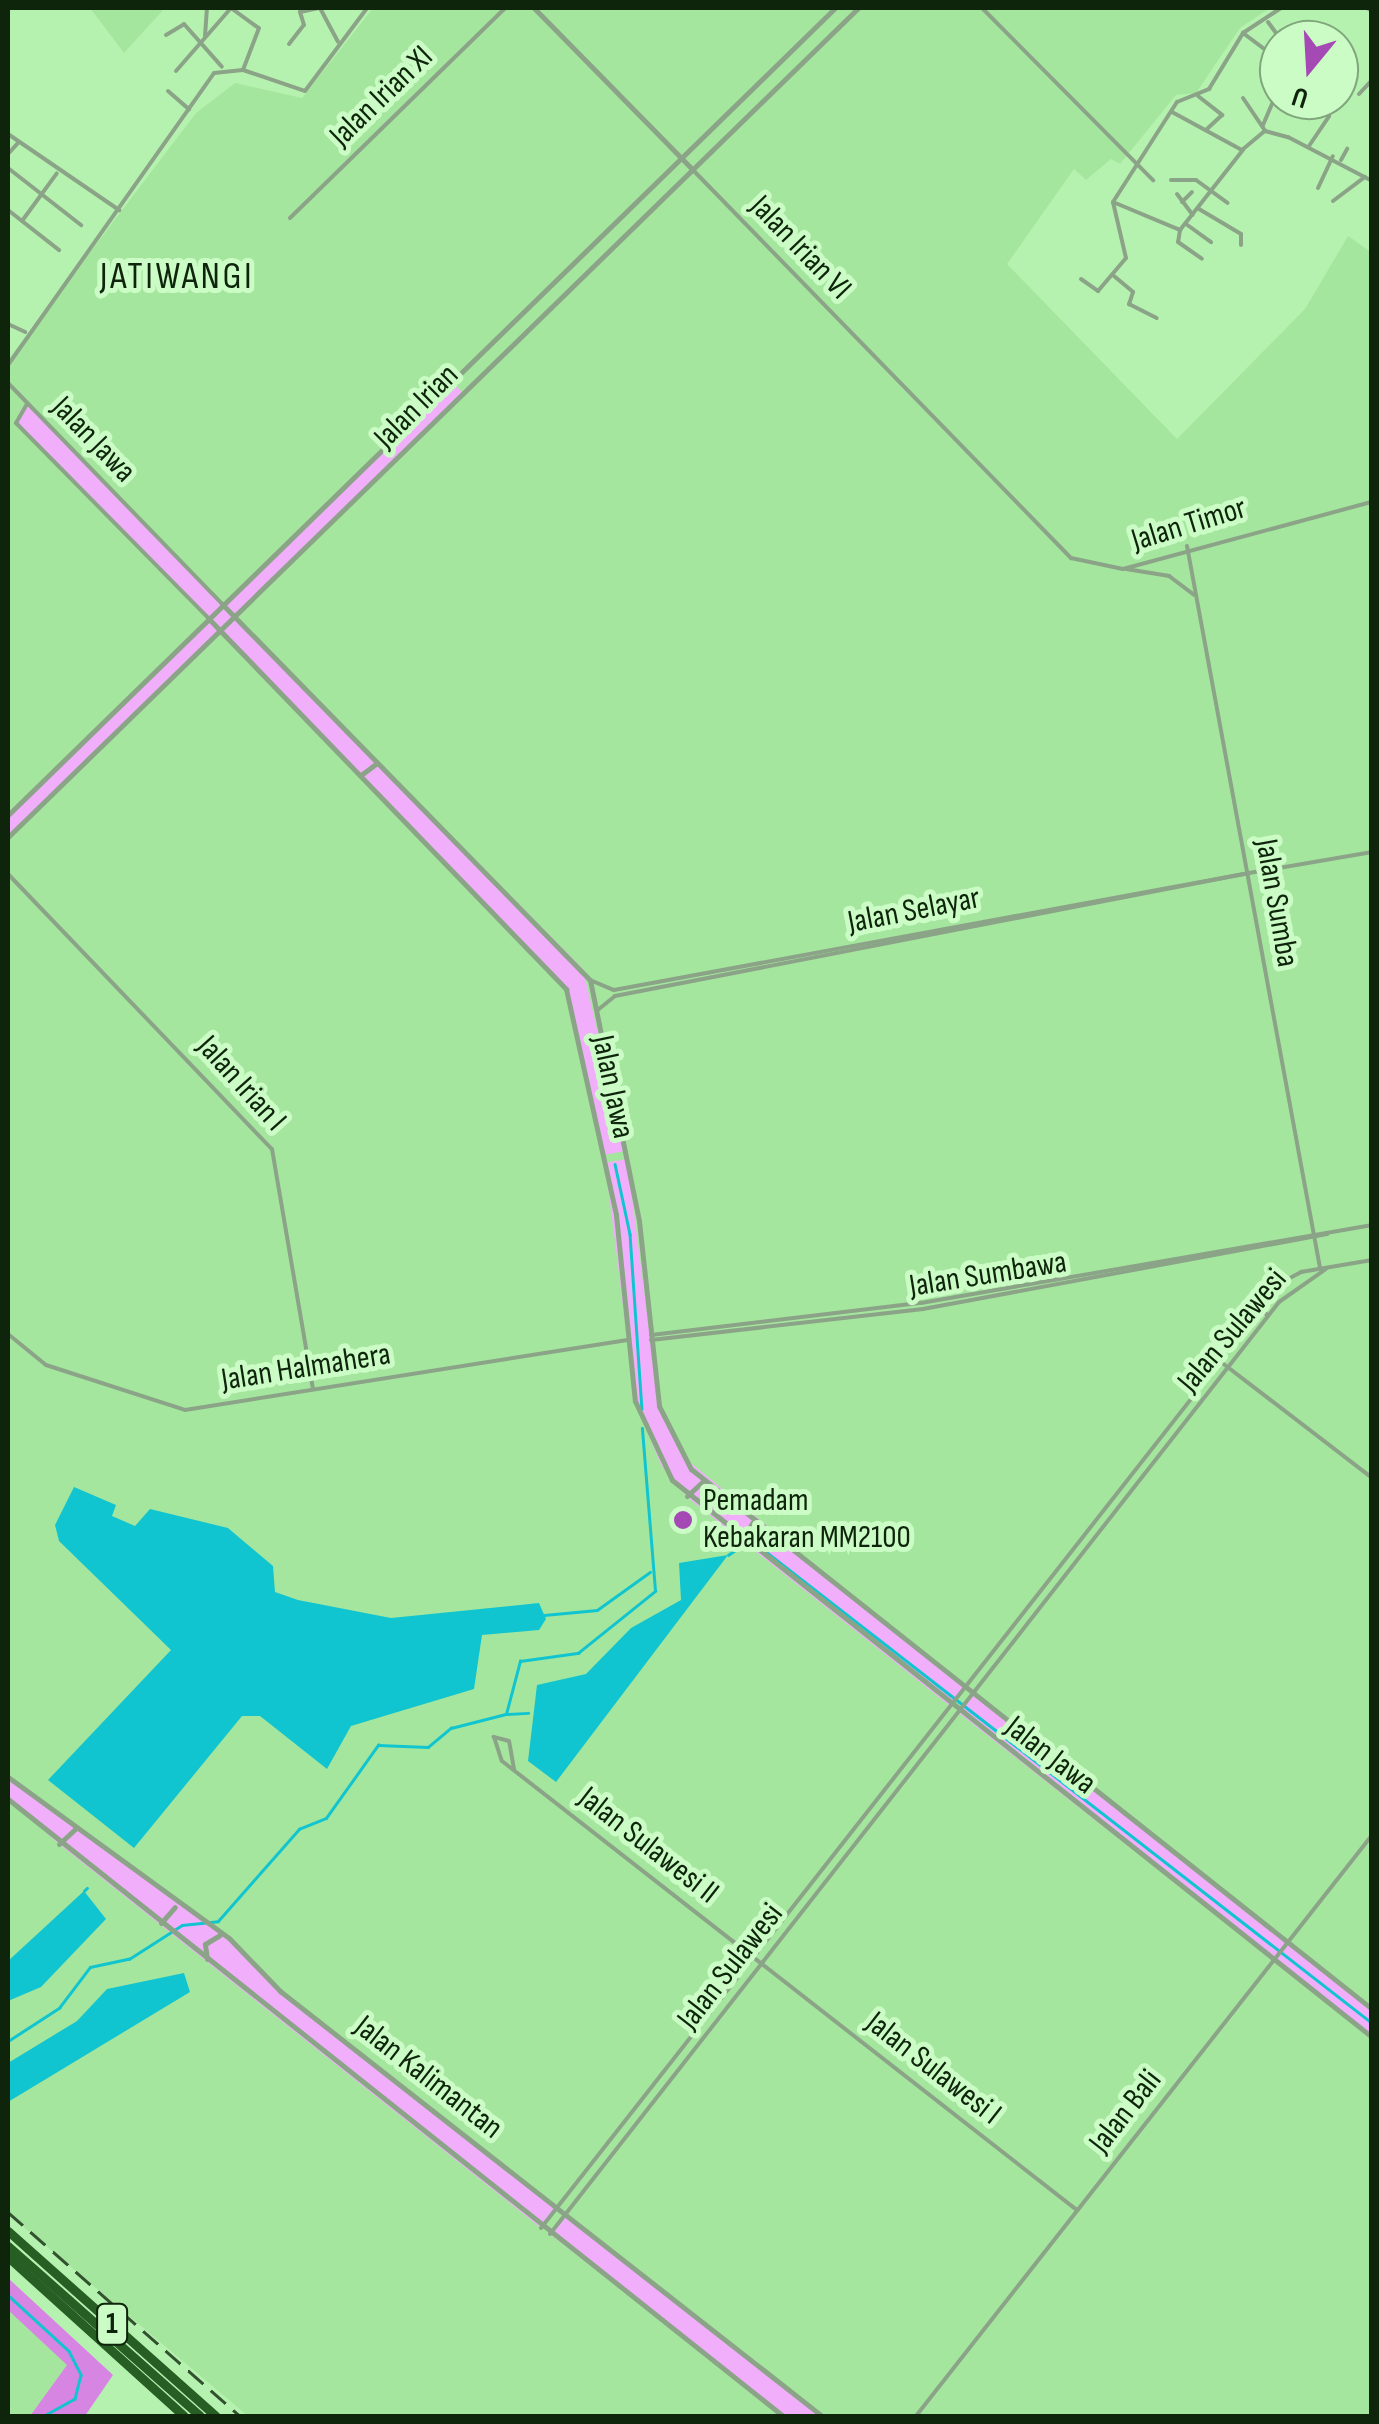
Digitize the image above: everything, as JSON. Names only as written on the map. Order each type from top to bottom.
[{"type":"highway","name":"1","points":[[8,2230],[216,2416]]},
{"type":"highway","name":"1","points":[[8,2252],[184,2416]]},
{"type":"highway","name":"1","points":[[8,2252],[196,2416]]},
{"type":"street","points":[[204,37],[207,8]]},
{"type":"street","points":[[176,71],[231,8],[259,28],[243,70]]},
{"type":"street","points":[[289,44],[304,25],[300,12],[320,8],[338,42]]},
{"type":"street","points":[[222,67],[306,91],[364,8]]},
{"type":"street","name":"Jalan Irian XI","points":[[290,218],[505,8]]},
{"type":"street","name":"Jalan Irian VI","points":[[534,8],[1033,520]]},
{"type":"street","name":"Jalan Irian","points":[[8,814],[835,8]]},
{"type":"street","name":"Jalan Irian","points":[[8,837],[858,8]]},
{"type":"street","points":[[982,8],[1153,180]]},
{"type":"street","points":[[166,34],[179,22],[204,37],[222,67]]},
{"type":"street","points":[[1082,279],[1098,291],[1114,276],[1128,247],[1113,202],[1134,165],[1172,112],[1198,96],[1243,33],[1259,26]]},
{"type":"street","points":[[1243,33],[1259,45]]},
{"type":"street","points":[[8,365],[27,344],[25,332],[222,67]]},
{"type":"street","points":[[1359,94],[1372,80]]},
{"type":"street","points":[[168,90],[188,109]]},
{"type":"street","points":[[1198,96],[1220,110],[1219,137]]},
{"type":"street","points":[[1243,98],[1264,128],[1341,160],[1372,181]]},
{"type":"street","points":[[1172,112],[1243,150]]},
{"type":"street","points":[[1202,259],[1178,242],[1180,230],[1267,120]]},
{"type":"street","points":[[1309,146],[1327,120]]},
{"type":"street","points":[[1206,130],[1217,125]]},
{"type":"street","points":[[8,134],[57,172],[119,210]]},
{"type":"street","points":[[8,154],[18,142]]},
{"type":"street","points":[[1341,160],[1348,149]]},
{"type":"street","points":[[1318,188],[1332,156]]},
{"type":"street","points":[[8,168],[81,225]]},
{"type":"street","points":[[22,221],[57,172]]},
{"type":"street","points":[[1334,201],[1365,177]]},
{"type":"street","points":[[1172,180],[1211,190],[1228,204]]},
{"type":"street","points":[[1182,202],[1192,192]]},
{"type":"street","points":[[1177,194],[1193,215]]},
{"type":"street","points":[[1113,202],[1180,230]]},
{"type":"street","points":[[1199,208],[1241,234],[1240,245]]},
{"type":"street","points":[[8,210],[59,250]]},
{"type":"street","points":[[1186,224],[1211,242]]},
{"type":"street","points":[[1114,276],[1132,292],[1129,304],[1157,318]]},
{"type":"street","points":[[8,324],[25,332]]},
{"type":"street","points":[[451,381],[463,394]]},
{"type":"street","points":[[8,383],[27,404]]},
{"type":"street","name":"Jalan Jawa","points":[[1372,2008],[971,1697],[703,1481],[662,1419],[599,1009],[590,980],[27,404],[16,422],[566,989],[616,1215],[629,1340],[644,1431],[687,1496],[1372,2037]]},
{"type":"street","name":"Jalan Timor","points":[[1033,520],[1092,565],[1123,569],[1187,546],[1372,502]]},
{"type":"street","name":"Jalan Sumba","points":[[1187,546],[1320,1268]]},
{"type":"street","points":[[1123,569],[1170,576],[1196,599]]},
{"type":"street","points":[[361,775],[377,762]]},
{"type":"street","name":"Jalan Selayar","points":[[590,980],[610,990],[636,988],[1372,852]]},
{"type":"street","name":"Jalan Irian I","points":[[8,874],[272,1149],[313,1390]]},
{"type":"street","name":"Jalan Selayar","points":[[599,1009],[636,988]]},
{"type":"street","name":"Jalan Sumbawa","points":[[651,1338],[1023,1290],[1372,1224]]},
{"type":"street","name":"Jalan Sumbawa","points":[[1049,1285],[1316,1240],[1329,1233]]},
{"type":"street","points":[[1330,1268],[1372,1260]]},
{"type":"street","name":"Jalan Sulawesi","points":[[541,2228],[1220,1362],[1249,1305],[1271,1285],[1330,1268]]},
{"type":"street","name":"Jalan Sulawesi","points":[[550,2234],[1268,1317],[1296,1285],[1330,1268]]},
{"type":"street","points":[[1249,1305],[1268,1317]]},
{"type":"street","name":"Jalan Halmahera","points":[[8,1334],[46,1365],[176,1409],[629,1340]]},
{"type":"street","points":[[1220,1362],[1372,1478]]},
{"type":"street","points":[[687,1496],[703,1481]]},
{"type":"street","points":[[741,1542],[754,1522]]},
{"type":"street","name":"Jalan Sulawesi II","points":[[514,1768],[509,1741],[494,1737],[492,1749],[514,1768],[762,1964]]},
{"type":"street","name":"Jalan Kalimantan","points":[[8,1776],[193,1919],[222,1935],[280,1991],[822,2416]]},
{"type":"street","name":"Jalan Kalimantan","points":[[8,1798],[60,1844],[541,2228],[784,2416]]},
{"type":"street","points":[[60,1844],[75,1829]]},
{"type":"street","name":"Jalan Bali","points":[[916,2416],[1372,1835]]},
{"type":"street","points":[[164,1926],[176,1906]]},
{"type":"street","points":[[208,1962],[205,1944],[222,1935]]},
{"type":"street","name":"Jalan Sulawesi I","points":[[762,1964],[1077,2210]]},
{"type":"shaded area","points":[[90,8],[165,8],[124,53]]},
{"type":"shaded area","points":[[373,8],[1270,8],[1240,28],[1196,93],[1176,95],[1120,164],[1111,159],[1086,180],[1074,169],[1007,264],[1177,439],[1305,309],[1348,236],[1371,252],[1371,2416],[248,2416],[8,2214],[8,360],[196,113],[235,83],[302,98]]},
{"type":"shaded area","points":[[451,381],[463,393],[235,616],[583,969],[625,1151],[604,1155],[570,1000],[555,974],[220,630],[8,837],[8,815],[208,618],[16,423],[21,409],[27,404],[223,604]]},
{"type":"shaded area","points":[[627,1159],[659,1406],[681,1455],[964,1688],[950,1706],[687,1497],[661,1465],[635,1401],[605,1163]]},
{"type":"shaded area","points":[[973,1695],[1371,2009],[1371,2037],[959,1713]]},
{"type":"shaded area","points":[[8,1777],[229,1938],[280,1991],[557,2208],[541,2228],[59,1844],[8,1799]]},
{"type":"shaded area","points":[[565,2215],[822,2416],[784,2416],[550,2234]]},
{"type":"shaded area","points":[[8,2278],[113,2375],[85,2416],[30,2416],[67,2365],[8,2310]]},
{"type":"shaded area","points":[[8,2310],[68,2365],[30,2416],[8,2416]]},
{"type":"water","points":[[74,1487],[116,1505],[112,1516],[135,1526],[150,1509],[228,1528],[273,1566],[275,1592],[298,1600],[391,1618],[539,1603],[546,1619],[539,1630],[482,1635],[474,1689],[351,1726],[327,1769],[260,1716],[242,1716],[134,1848],[48,1780],[171,1650],[59,1541],[55,1525]]},
{"type":"water","points":[[728,1555],[556,1782],[528,1761],[537,1685],[586,1674],[631,1628],[681,1600],[679,1563]]},
{"type":"water","points":[[84,1891],[106,1919],[41,1987],[8,2001],[8,1961]]},
{"type":"water","points":[[184,1973],[190,1992],[8,2102],[8,2063],[77,2021],[107,1989]]},
{"type":"waterway","points":[[615,1164],[630,1234],[642,1409]]},
{"type":"waterway","points":[[8,2041],[59,2008],[90,1967],[129,1959],[182,1925],[218,1921],[299,1829],[326,1818],[378,1745],[428,1747],[451,1728],[506,1714],[520,1661],[578,1653],[655,1591],[642,1429]]},
{"type":"waterway","points":[[751,1540],[1372,2023]]},
{"type":"waterway","points":[[728,1555],[740,1547]]},
{"type":"waterway","points":[[544,1615],[597,1610],[650,1572]]},
{"type":"waterway","points":[[507,1714],[528,1713]]},
{"type":"waterway","points":[[84,1891],[87,1888]]},
{"type":"waterway","points":[[8,2295],[69,2351],[81,2375],[75,2399],[44,2416]]},
{"type":"railway","points":[[8,2212],[240,2416]]},
{"type":"place","name":"Pemadam Kebakaran MM2100","points":[[683,1520]]},
{"type":"district","name":"JATIWANGI","points":[[177,277]]}]
